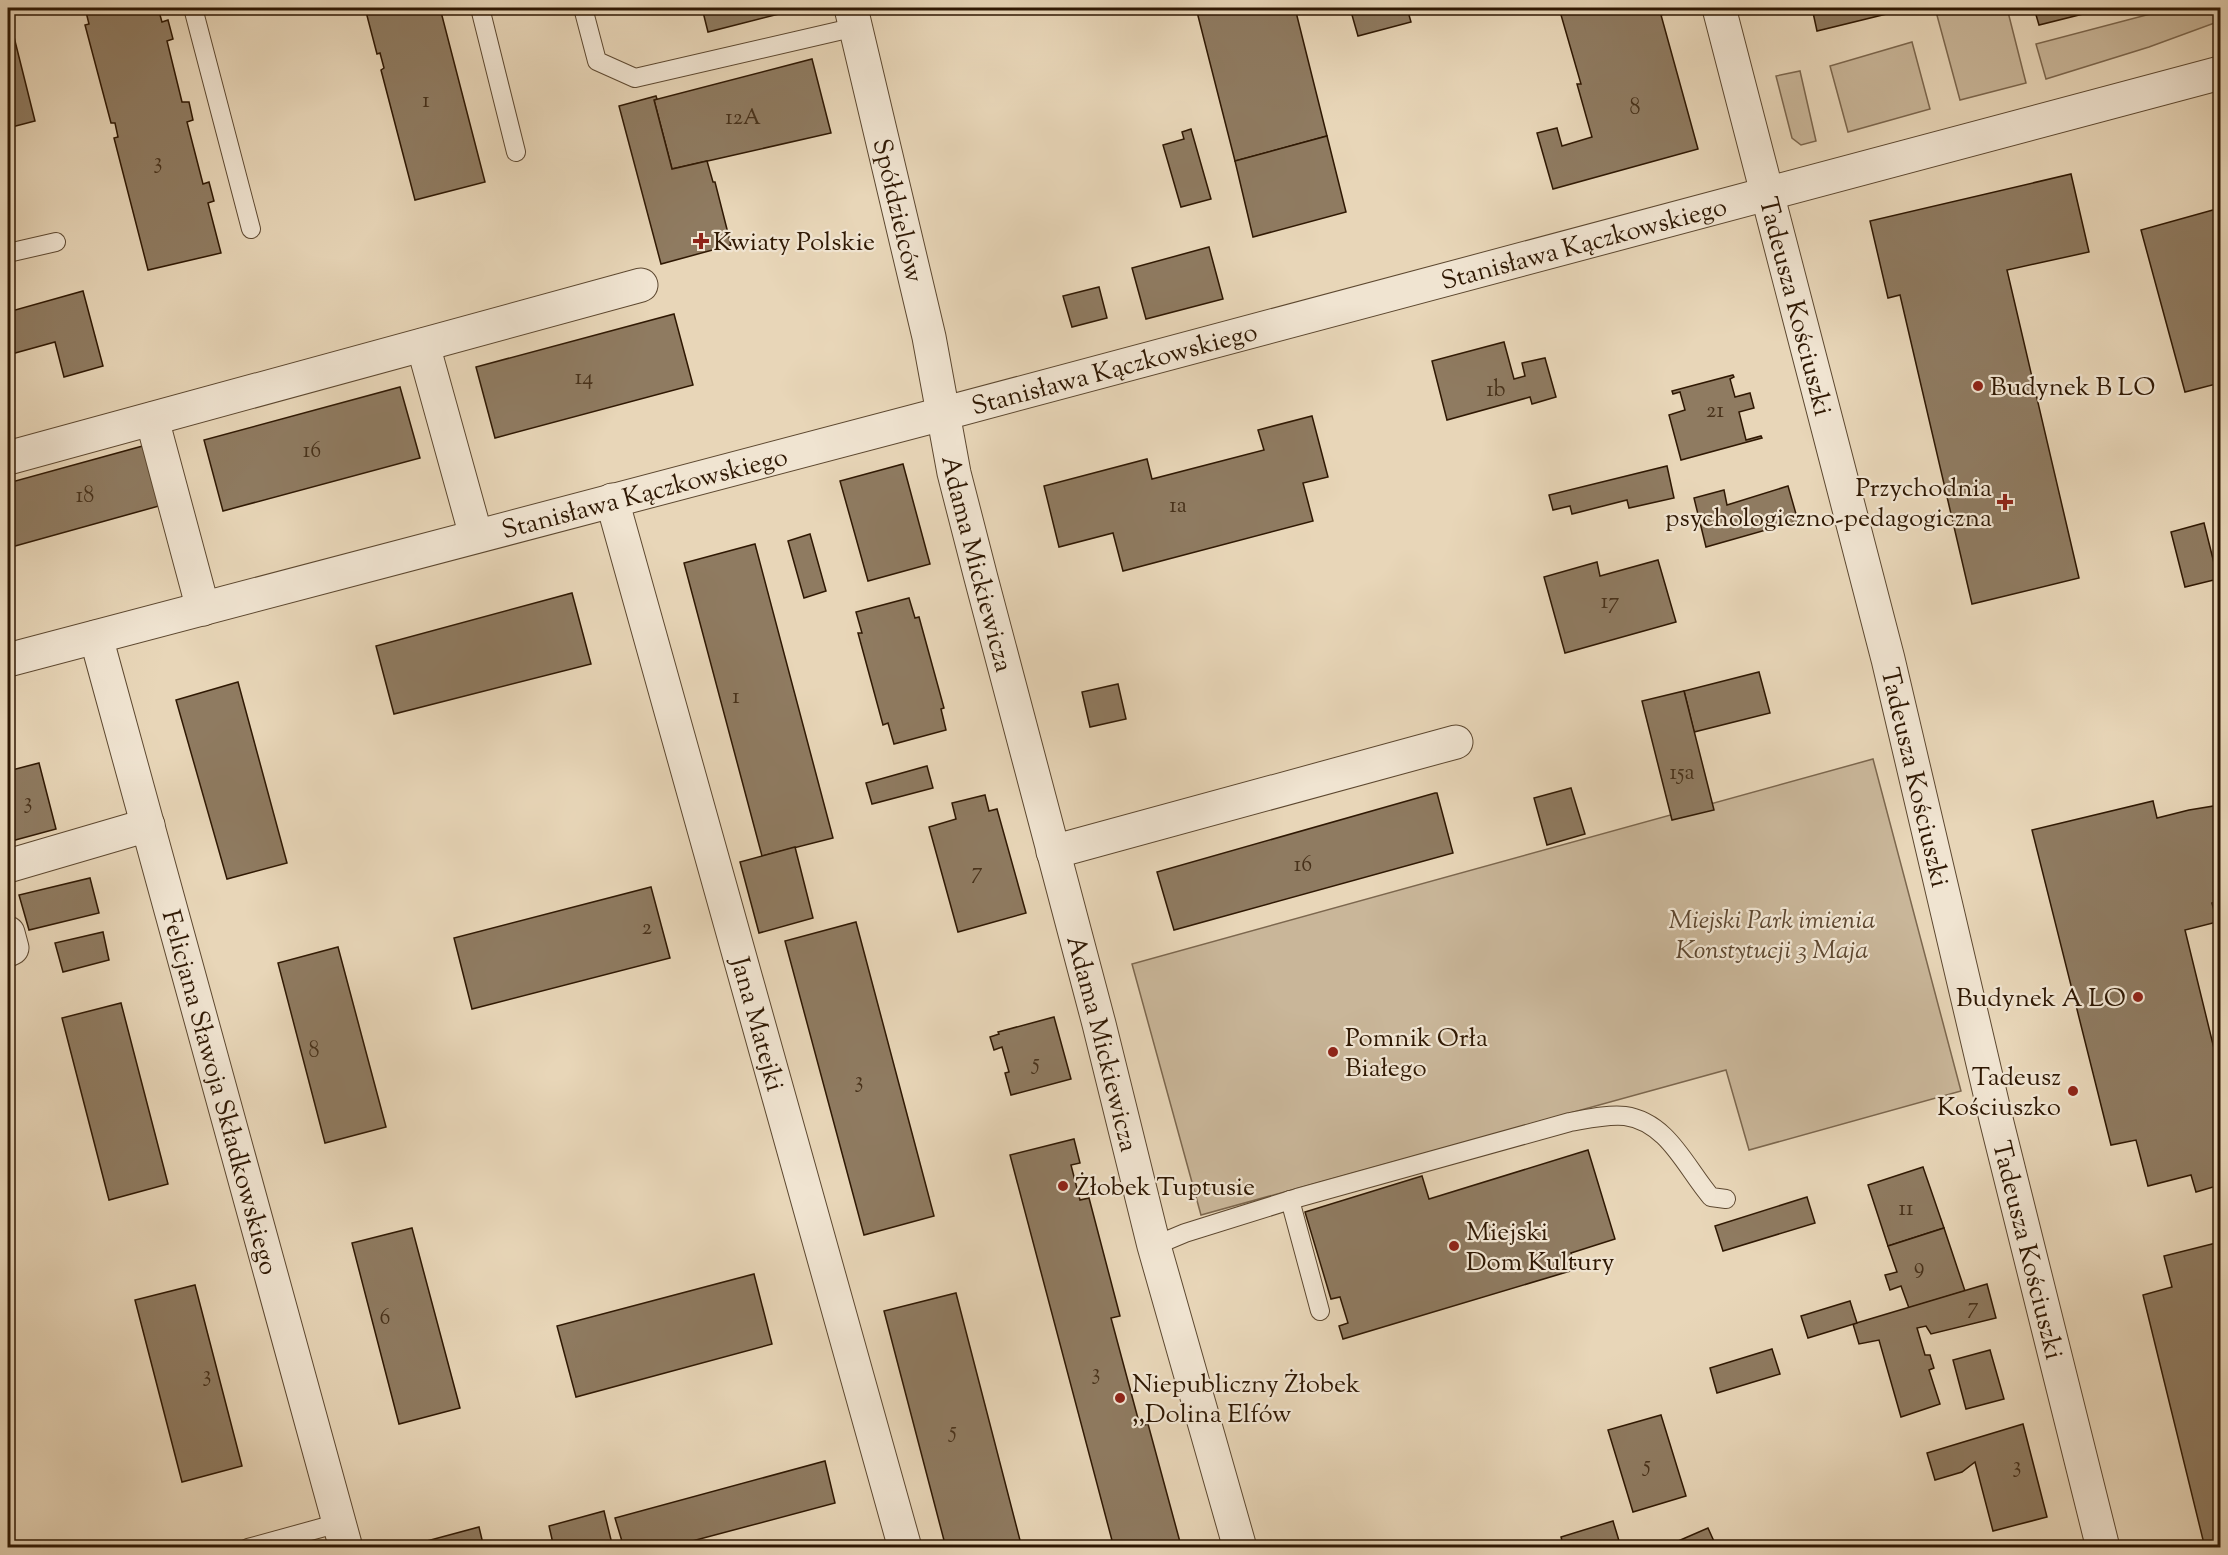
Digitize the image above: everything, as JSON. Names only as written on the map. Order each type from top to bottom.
[{"type":"street","name":"Tadeusza Kościuszki","points":[[1719,8],[1769,193],[1790,285],[1891,671],[1996,1119],[2103,1548]]},
{"type":"street","name":"Spółdzielców","points":[[854,17],[929,337],[942,414]]},
{"type":"street","name":"Stanisława Kączkowskiego","points":[[8,660],[2220,73]]},
{"type":"street","points":[[8,458],[641,285]]},
{"type":"street","points":[[423,345],[476,536]]},
{"type":"street","name":"Adama Mickiewicza","points":[[942,414],[978,568],[1099,1024],[1154,1246],[1240,1548]]},
{"type":"street","points":[[152,419],[203,609]]},
{"type":"street","name":"Jana Matejki","points":[[612,500],[905,1548]]},
{"type":"street","name":"Felicjana Sławoja Składkowskiego","points":[[96,637],[342,1535]]},
{"type":"street","points":[[1053,852],[1456,742]]},
{"type":"street","points":[[8,866],[148,825]]},
{"type":"street","points":[[8,933],[12,948],[8,950]]},
{"type":"lane","points":[[193,8],[251,229]]},
{"type":"lane","points":[[480,8],[516,152]]},
{"type":"lane","points":[[583,8],[597,60],[635,78],[854,17]]},
{"type":"lane","points":[[8,253],[56,242]]},
{"type":"lane","points":[[1154,1246],[1185,1233],[1290,1200],[1570,1122],[1593,1118],[1625,1116],[1642,1121],[1668,1139],[1711,1197],[1726,1200]]},
{"type":"lane","points":[[1290,1200],[1320,1311]]},
{"type":"lane","points":[[248,1548],[342,1535]]},
{"type":"green space","points":[[1935,8],[2007,8],[2026,83],[1960,100]]},
{"type":"green space","points":[[2173,8],[2220,8],[2220,21],[2149,47],[2046,79],[2036,44]]},
{"type":"green space","points":[[1912,42],[1930,109],[1848,132],[1830,66]]},
{"type":"green space","points":[[1800,71],[1816,141],[1801,145],[1792,138],[1776,76]]},
{"type":"green space","name":"Miejski Park imienia Konstytucji 3 Maja","points":[[1873,759],[1961,1091],[1749,1150],[1726,1070],[1201,1215],[1132,964]]},
{"type":"building","points":[[85,8],[158,8],[162,22],[168,20],[173,39],[167,41],[182,102],[189,102],[193,120],[187,122],[203,184],[209,182],[214,201],[208,203],[221,253],[148,270],[114,138],[118,137],[115,123],[111,123],[85,25],[89,24]]},
{"type":"building","points":[[365,8],[440,8],[485,182],[415,200],[381,70],[384,68],[380,53],[377,54]]},
{"type":"building","points":[[702,8],[777,8],[779,14],[708,32]]},
{"type":"building","points":[[1196,8],[1295,8],[1327,136],[1235,161]]},
{"type":"building","points":[[1350,8],[1407,8],[1411,22],[1358,36]]},
{"type":"building","points":[[1559,8],[1663,8],[1664,14],[1661,15],[1698,149],[1553,189],[1537,133],[1557,128],[1562,146],[1592,137],[1577,84],[1581,84]]},
{"type":"building","points":[[1812,8],[1902,8],[1903,10],[1817,31]]},
{"type":"building","points":[[2034,8],[2107,8],[2039,25]]},
{"type":"building","points":[[8,13],[35,121],[8,128]]},
{"type":"building","points":[[812,59],[831,133],[672,169],[654,100]]},
{"type":"building","points":[[656,96],[657,99],[654,100],[672,169],[707,161],[713,182],[715,182],[731,245],[661,264],[619,106]]},
{"type":"building","points":[[1191,129],[1211,199],[1181,207],[1163,145],[1184,139],[1182,132]]},
{"type":"building","points":[[1327,136],[1346,212],[1253,237],[1235,161]]},
{"type":"building","name":"Budynek B LO","points":[[2071,174],[2089,252],[2007,270],[2079,578],[1972,604],[1900,295],[1888,298],[1870,221]]},
{"type":"building","points":[[2220,208],[2220,383],[2185,392],[2141,230]]},
{"type":"building","points":[[1209,247],[1223,299],[1146,319],[1132,268]]},
{"type":"building","points":[[1099,287],[1107,318],[1072,327],[1063,296]]},
{"type":"building","points":[[83,291],[103,366],[64,377],[55,342],[8,355],[8,312]]},
{"type":"building","points":[[674,314],[693,385],[495,438],[476,367]]},
{"type":"building","points":[[1504,342],[1514,379],[1525,376],[1522,363],[1545,358],[1556,397],[1532,404],[1530,397],[1447,420],[1432,361]]},
{"type":"building","points":[[1733,375],[1734,377],[1730,379],[1735,397],[1750,393],[1754,408],[1739,412],[1746,440],[1761,436],[1762,438],[1681,460],[1669,415],[1685,410],[1680,392],[1673,394],[1672,391]]},
{"type":"building","points":[[400,387],[420,458],[223,511],[204,440]]},
{"type":"building","points":[[1312,416],[1328,477],[1303,483],[1313,521],[1123,571],[1113,533],[1059,547],[1044,486],[1147,459],[1152,479],[1264,450],[1258,430]]},
{"type":"building","points":[[150,444],[166,504],[8,548],[8,483]]},
{"type":"building","points":[[903,464],[930,564],[868,581],[840,481]]},
{"type":"building","points":[[1667,466],[1674,498],[1629,508],[1627,500],[1572,514],[1570,506],[1553,510],[1549,495]]},
{"type":"building","points":[[1788,486],[1798,521],[1706,547],[1694,498],[1724,490],[1727,505]]},
{"type":"building","points":[[2204,523],[2218,579],[2185,587],[2171,532]]},
{"type":"building","points":[[810,534],[826,591],[804,598],[788,541]]},
{"type":"building","points":[[755,544],[833,838],[762,856],[684,563]]},
{"type":"building","points":[[1658,560],[1676,622],[1565,653],[1544,577],[1597,562],[1600,576]]},
{"type":"building","points":[[572,593],[591,664],[394,714],[376,646]]},
{"type":"building","points":[[909,598],[915,618],[919,617],[944,708],[941,709],[946,730],[894,744],[888,723],[883,725],[858,633],[862,633],[856,612]]},
{"type":"building","points":[[1759,672],[1770,713],[1694,732],[1684,691]]},
{"type":"building","points":[[238,682],[287,863],[227,879],[176,700]]},
{"type":"building","points":[[1118,684],[1126,719],[1090,727],[1082,692]]},
{"type":"building","points":[[1684,691],[1714,810],[1672,820],[1642,701]]},
{"type":"building","points":[[39,763],[56,829],[8,842],[8,771]]},
{"type":"building","points":[[927,766],[933,788],[872,804],[866,783]]},
{"type":"building","points":[[1571,788],[1585,834],[1547,845],[1534,798]]},
{"type":"building","points":[[1437,793],[1453,853],[1174,930],[1157,872]]},
{"type":"building","points":[[985,795],[989,811],[997,809],[1026,913],[958,932],[929,827],[956,819],[952,803]]},
{"type":"building","name":"Budynek A LO","points":[[2153,801],[2157,818],[2220,805],[2220,901],[2212,903],[2217,922],[2185,930],[2220,1073],[2220,1185],[2196,1192],[2191,1175],[2148,1186],[2136,1140],[2111,1145],[2032,830]]},
{"type":"building","points":[[795,847],[813,918],[759,933],[740,862]]},
{"type":"building","points":[[90,878],[99,913],[29,930],[19,895]]},
{"type":"building","points":[[651,887],[670,958],[472,1009],[454,938]]},
{"type":"building","points":[[856,922],[934,1216],[864,1235],[785,941]]},
{"type":"building","points":[[103,932],[109,960],[63,972],[55,943]]},
{"type":"building","points":[[338,947],[386,1127],[325,1143],[278,963]]},
{"type":"building","points":[[121,1003],[168,1184],[109,1200],[62,1018]]},
{"type":"building","points":[[1054,1017],[1071,1079],[1011,1095],[1005,1073],[1009,1072],[1002,1047],[994,1050],[990,1037],[999,1034],[998,1032]]},
{"type":"building","points":[[1074,1139],[1080,1163],[1071,1165],[1080,1200],[1089,1198],[1120,1316],[1111,1318],[1140,1426],[1148,1424],[1180,1542],[1171,1544],[1172,1548],[1114,1548],[1010,1155]]},
{"type":"building","name":"Miejski Dom Kultury","points":[[1588,1150],[1615,1239],[1571,1253],[1577,1269],[1343,1339],[1339,1326],[1348,1323],[1340,1297],[1331,1299],[1305,1212],[1422,1176],[1429,1199]]},
{"type":"building","points":[[1923,1167],[1944,1228],[1888,1246],[1868,1185]]},
{"type":"building","points":[[1807,1197],[1815,1223],[1723,1251],[1715,1226]]},
{"type":"building","points":[[412,1228],[460,1408],[399,1424],[352,1243]]},
{"type":"building","points":[[1944,1228],[1965,1291],[1909,1308],[1901,1286],[1890,1290],[1885,1275],[1897,1272],[1888,1246]]},
{"type":"building","points":[[2220,1242],[2220,1548],[2205,1548],[2143,1295],[2172,1287],[2164,1256]]},
{"type":"building","points":[[754,1274],[772,1344],[576,1397],[557,1326]]},
{"type":"building","points":[[1987,1284],[1996,1318],[1931,1334],[1926,1326],[1917,1328],[1925,1355],[1930,1355],[1934,1368],[1929,1370],[1940,1404],[1901,1417],[1879,1340],[1859,1344],[1853,1324]]},
{"type":"building","points":[[195,1285],[242,1466],[182,1482],[135,1300]]},
{"type":"building","points":[[956,1293],[1022,1548],[946,1548],[884,1311]]},
{"type":"building","points":[[1850,1301],[1857,1323],[1808,1338],[1801,1316]]},
{"type":"building","points":[[1772,1349],[1780,1374],[1717,1393],[1710,1368]]},
{"type":"building","points":[[1990,1350],[2004,1399],[1966,1409],[1953,1360]]},
{"type":"building","points":[[1661,1415],[1686,1496],[1633,1512],[1608,1430]]},
{"type":"building","points":[[2023,1424],[2047,1517],[1993,1531],[1975,1462],[1962,1472],[1935,1480],[1927,1453]]},
{"type":"building","points":[[825,1461],[835,1503],[666,1548],[624,1548],[615,1518]]},
{"type":"building","points":[[604,1511],[613,1548],[554,1548],[549,1526]]},
{"type":"building","points":[[1613,1521],[1620,1544],[1610,1548],[1564,1548],[1561,1537]]},
{"type":"building","points":[[479,1527],[484,1548],[408,1548],[408,1546]]},
{"type":"building","points":[[1708,1528],[1717,1548],[1662,1548]]},
{"type":"place","name":"Kwiaty Polskie","points":[[701,241]]},
{"type":"place","name":"Budynek B LO","points":[[1978,386]]},
{"type":"place","name":"Przychodnia psychologiczno-pedagogiczna","points":[[2005,502]]},
{"type":"place","name":"Budynek A LO","points":[[2138,997]]},
{"type":"place","name":"Pomnik Orła Białego","points":[[1333,1052]]},
{"type":"place","name":"Tadeusz Kościuszko","points":[[2073,1091]]},
{"type":"place","name":"Żłobek Tuptusie","points":[[1063,1186]]},
{"type":"place","name":"Miejski Dom Kultury","points":[[1454,1246]]},
{"type":"place","name":"Niepubliczny Żłobek ,,Dolina Elfów","points":[[1120,1398]]}]
